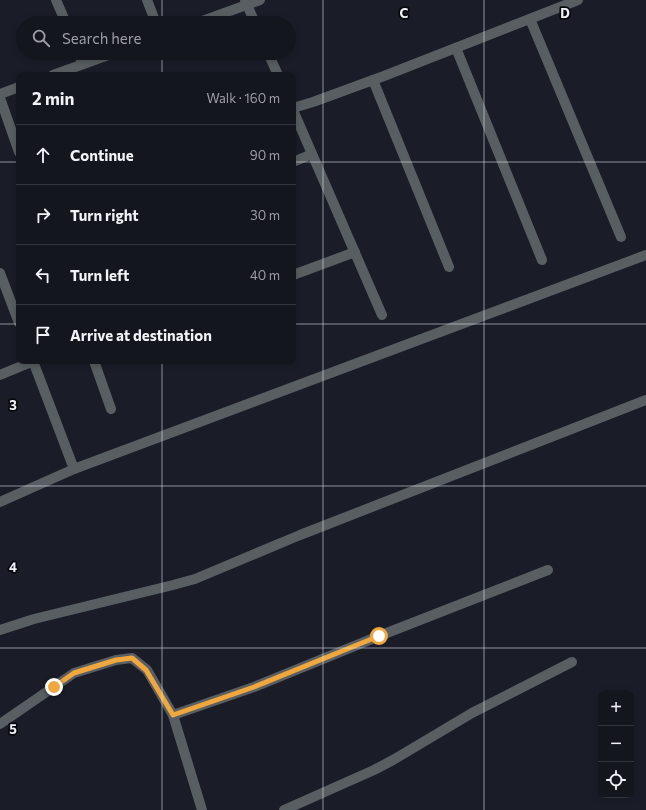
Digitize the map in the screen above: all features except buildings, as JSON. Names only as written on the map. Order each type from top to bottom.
[{"type":"street","points":[[56,0],[63,16]]},
{"type":"street","points":[[148,0],[154,16]]},
{"type":"street","points":[[213,16],[246,2],[260,0]]},
{"type":"street","points":[[296,108],[373,80],[578,0]]},
{"type":"street","points":[[246,2],[252,16]]},
{"type":"street","points":[[530,19],[621,237]]},
{"type":"street","points":[[456,48],[542,260]]},
{"type":"street","points":[[81,60],[83,64]]},
{"type":"street","points":[[61,72],[94,60]]},
{"type":"street","points":[[271,60],[277,72]]},
{"type":"street","points":[[373,80],[449,267]]},
{"type":"street","points":[[0,94],[16,88]]},
{"type":"street","points":[[0,98],[16,143]]},
{"type":"street","points":[[296,116],[382,315]]},
{"type":"street","points":[[296,161],[312,154]]},
{"type":"street","points":[[296,274],[355,252]]},
{"type":"street","points":[[0,502],[74,469],[646,255]]},
{"type":"street","points":[[0,273],[16,315]]},
{"type":"street","points":[[0,375],[27,364]]},
{"type":"street","points":[[35,364],[74,469]]},
{"type":"street","points":[[95,364],[111,409]]},
{"type":"street","points":[[0,630],[34,619],[173,585],[195,578],[300,535],[646,400]]},
{"type":"street","points":[[173,715],[254,687],[548,570]]},
{"type":"street","points":[[0,724],[74,673],[116,660],[132,658],[146,670],[173,715],[202,810]]},
{"type":"street","points":[[284,810],[374,770],[472,713],[572,662]]},
{"type":"route","points":[[54,687],[74,673],[116,660],[132,658],[146,670],[173,715],[254,687],[379,636]]}]
